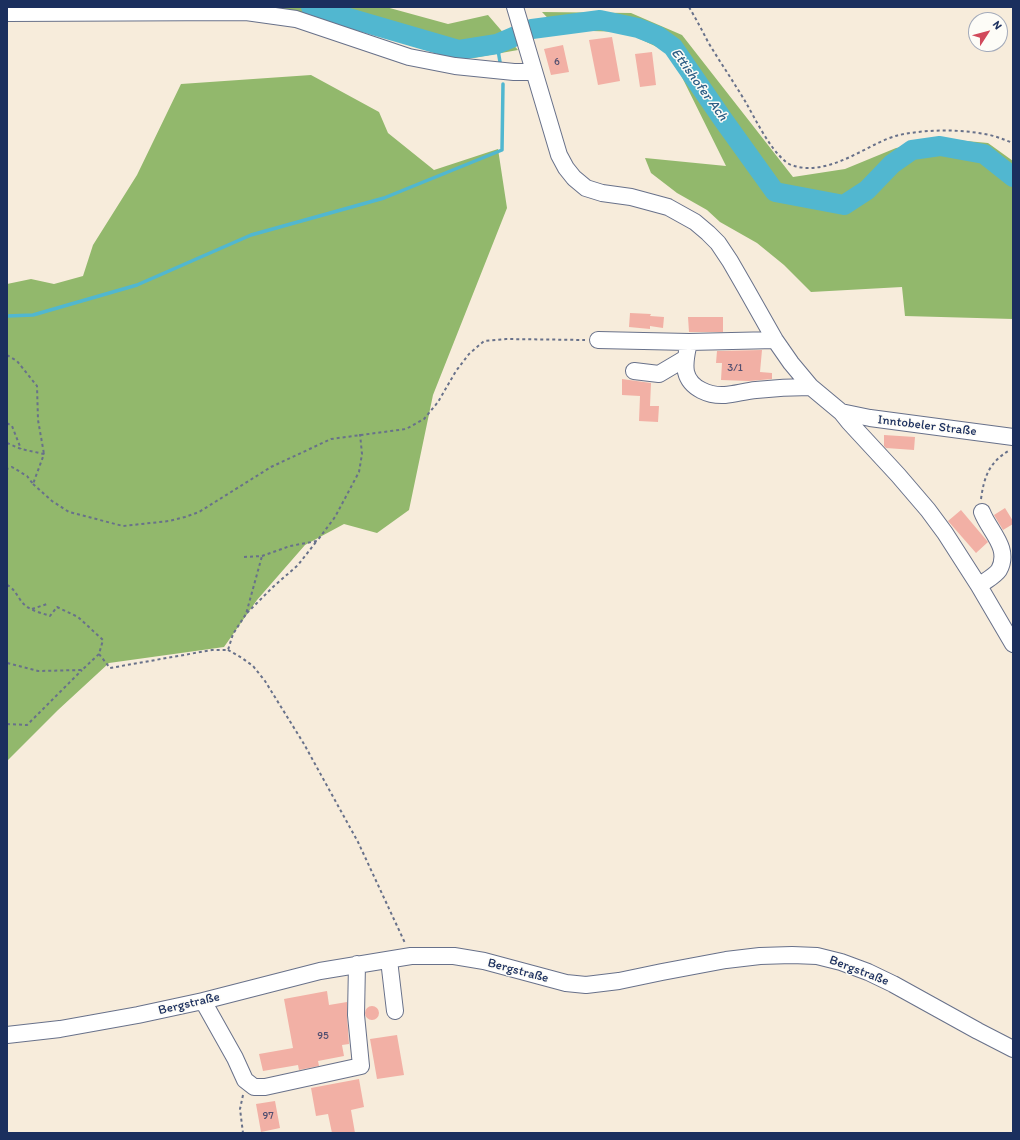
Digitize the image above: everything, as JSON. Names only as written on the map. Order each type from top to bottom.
[{"type":"street","points":[[515,8],[559,155],[566,168],[574,178],[586,188],[602,193],[632,197],[668,207],[695,222],[718,243],[730,261],[775,340],[791,363],[811,387],[841,412],[928,510],[945,533],[979,586],[1013,644]]},
{"type":"street","points":[[7,13],[246,12],[296,19],[409,57],[455,66],[514,72],[534,72]]},
{"type":"street","points":[[598,340],[689,342],[775,340]]},
{"type":"street","points":[[689,342],[686,358],[686,372],[691,382],[697,388],[706,393],[724,395],[778,388],[811,387]]},
{"type":"street","points":[[634,371],[659,374],[686,358]]},
{"type":"street","name":"Inntobeler Straße","points":[[841,412],[870,418],[1013,437]]},
{"type":"street","points":[[979,586],[999,570],[1003,557],[1001,545],[984,518],[982,512]]},
{"type":"street","name":"Bergstraße","points":[[7,1035],[60,1029],[138,1015],[203,1001],[320,971],[411,956],[454,956],[484,961],[566,983],[586,986],[726,960],[760,956],[792,955],[817,956],[841,962],[868,972],[1013,1049]]},
{"type":"street","points":[[389,960],[395,1011]]},
{"type":"street","points":[[203,1001],[245,1080],[254,1087],[265,1087],[361,1066],[356,1016],[357,964]]},
{"type":"path","points":[[690,7],[708,42],[728,72],[772,146],[782,159],[791,165],[797,167],[816,168],[844,160],[898,135],[946,130],[972,132],[1013,143]]},
{"type":"path","points":[[7,469],[12,467],[27,476],[33,484],[52,501],[69,512],[123,526],[169,521],[199,512],[271,467],[330,439],[406,429],[424,420],[438,402],[456,371],[469,354],[484,341],[506,339],[598,340]]},
{"type":"path","points":[[7,355],[18,360],[37,386],[38,420],[44,454],[33,484]]},
{"type":"path","points":[[7,423],[12,426],[21,449]]},
{"type":"path","points":[[228,650],[233,634],[246,614],[298,565],[335,517],[359,472],[362,454],[360,434]]},
{"type":"path","points":[[7,443],[21,449],[44,454]]},
{"type":"path","points":[[982,512],[981,504],[986,476],[996,460],[1001,455],[1013,449]]},
{"type":"path","points":[[244,557],[262,556],[290,546],[317,541]]},
{"type":"path","points":[[246,614],[262,556]]},
{"type":"path","points":[[7,584],[11,586],[25,606],[31,610],[50,616],[57,606],[78,617],[103,640],[99,654],[27,725],[7,724]]},
{"type":"path","points":[[31,610],[47,604]]},
{"type":"path","points":[[99,654],[110,668],[212,650],[228,650],[253,666],[265,681],[304,744],[358,842],[411,956]]},
{"type":"path","points":[[7,663],[38,671],[82,670]]},
{"type":"path","points":[[243,1133],[240,1109],[243,1095],[250,1084]]},
{"type":"green space","points":[[264,7],[386,7],[448,24],[488,15],[518,50],[473,58]]},
{"type":"green space","points":[[542,12],[631,13],[682,35],[793,177],[845,169],[896,148],[945,139],[988,143],[1013,161],[1013,319],[905,316],[902,287],[811,292],[784,265],[757,243],[720,222],[707,210],[677,193],[651,173],[645,158],[726,166],[670,53],[625,32],[559,30]]},
{"type":"green space","points":[[311,75],[379,112],[388,133],[434,170],[498,149],[507,208],[433,395],[409,510],[377,533],[344,524],[305,545],[257,600],[224,647],[109,663],[58,710],[7,761],[7,284],[31,279],[54,284],[83,276],[93,245],[137,175],[181,84]]},
{"type":"building","points":[[612,37],[620,81],[598,85],[589,40]]},
{"type":"building","points":[[563,45],[569,72],[551,75],[544,49]]},
{"type":"building","points":[[652,52],[656,85],[640,87],[635,54]]},
{"type":"building","points":[[630,313],[651,314],[650,316],[664,317],[663,328],[650,326],[650,329],[629,327]]},
{"type":"building","points":[[688,317],[723,317],[723,332],[689,332]]},
{"type":"building","points":[[762,350],[760,372],[772,373],[772,379],[749,381],[721,380],[722,363],[716,363],[717,351]]},
{"type":"building","points":[[622,379],[651,383],[650,406],[659,406],[658,422],[639,421],[640,396],[622,395]]},
{"type":"building","points":[[884,435],[915,437],[914,450],[886,448],[884,446]]},
{"type":"building","points":[[1005,508],[1013,521],[1013,524],[1003,530],[994,515]]},
{"type":"building","points":[[961,510],[988,542],[976,553],[948,521]]},
{"type":"building","points":[[327,991],[329,1005],[347,1002],[349,1044],[342,1045],[344,1056],[318,1061],[319,1066],[299,1070],[298,1065],[263,1071],[259,1054],[293,1048],[284,999]]},
{"type":"building","points":[[372,1006],[377,1008],[379,1013],[377,1018],[372,1020],[367,1018],[365,1013],[367,1008]]},
{"type":"building","points":[[397,1035],[404,1075],[377,1079],[370,1039]]},
{"type":"building","points":[[359,1079],[364,1107],[351,1110],[355,1133],[332,1133],[328,1114],[316,1116],[311,1088]]},
{"type":"building","points":[[275,1101],[280,1128],[261,1132],[256,1104]]},
{"type":"waterway","name":"Ettishofer Ach","points":[[311,7],[459,50],[497,44],[532,29],[600,20],[638,28],[658,36],[673,47],[775,192],[844,205],[867,190],[892,164],[912,150],[940,146],[984,154],[1013,177]]},
{"type":"waterway","points":[[497,44],[500,62]]},
{"type":"waterway","points":[[7,316],[33,315],[137,285],[251,235],[384,198],[502,150],[503,84]]}]
